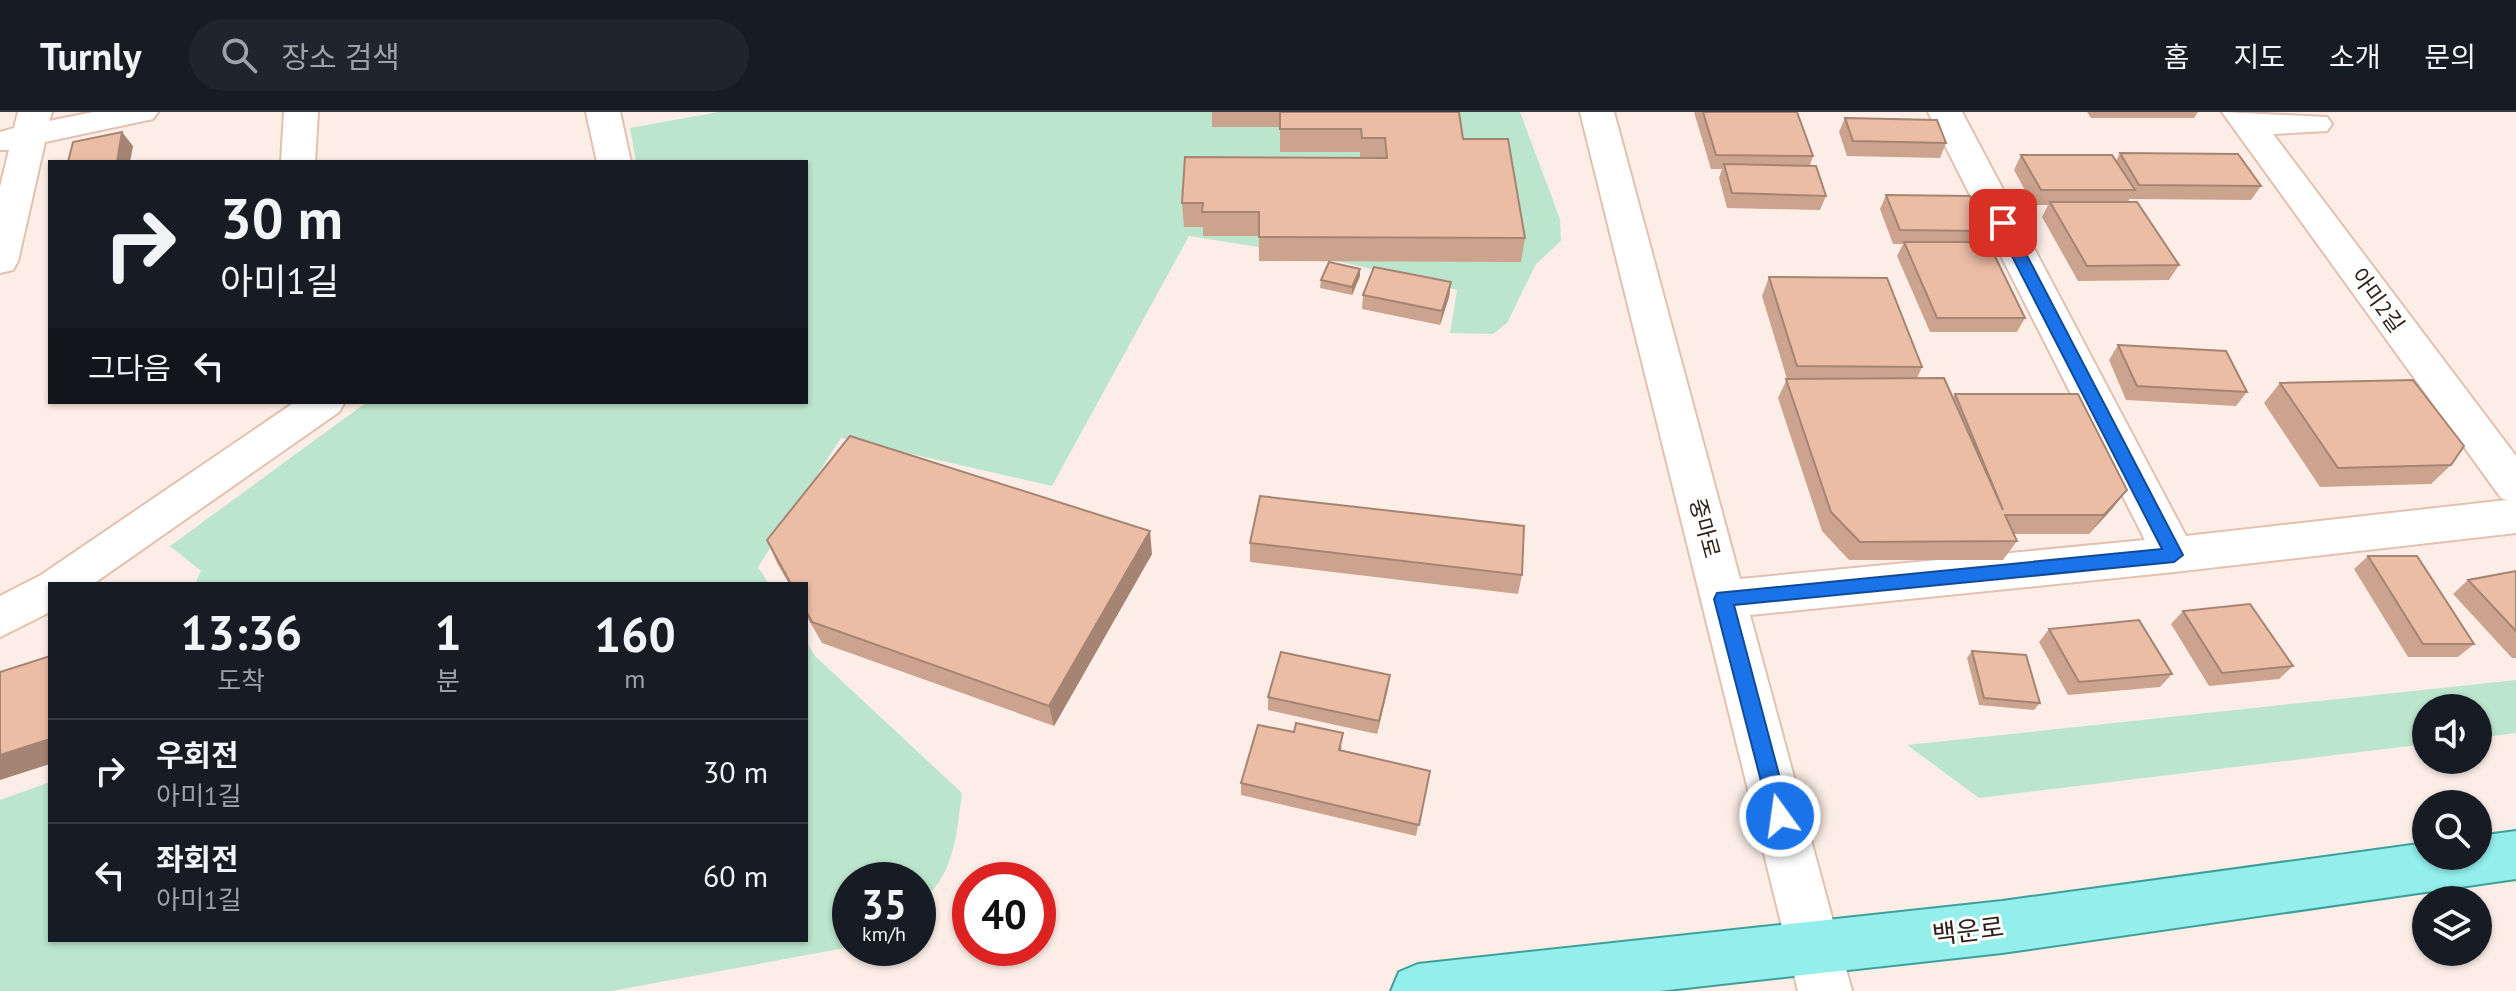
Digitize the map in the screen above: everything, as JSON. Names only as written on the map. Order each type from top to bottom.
[{"type":"main road","name":"백운로","points":[[1418,991],[1820,970],[2516,855]]},
{"type":"street","points":[[0,261],[21,130],[141,112]]},
{"type":"street","points":[[298,160],[301,112]]},
{"type":"street","points":[[603,112],[614,160]]},
{"type":"street","name":"중마로","points":[[1597,112],[1820,970]]},
{"type":"street","points":[[1945,112],[2174,555]]},
{"type":"street","points":[[2244,118],[2315,124]]},
{"type":"street","name":"아미2길","points":[[2244,118],[2516,487]]},
{"type":"street","points":[[62,582],[286,416],[319,404]]},
{"type":"street","points":[[1723,599],[2174,555],[2516,516]]},
{"type":"street","points":[[0,618],[48,591]]},
{"type":"green space","points":[[718,112],[1520,112],[1560,219],[1561,241],[1536,264],[1507,323],[1493,334],[1450,333],[1457,290],[1321,257],[1189,236],[1052,486],[841,438],[758,567],[768,582],[196,582],[201,571],[170,546],[364,404],[808,404],[808,160],[636,160],[630,128]]},
{"type":"green space","points":[[808,644],[815,656],[962,793],[952,854],[936,886],[936,862],[832,862],[832,950],[612,991],[0,991],[0,800],[48,783],[48,942],[808,942]]},
{"type":"green space","points":[[2516,680],[2516,733],[2492,736],[2492,694],[2412,694],[2412,746],[1979,798],[1907,745]]},
{"type":"building","points":[[1280,112],[1459,112],[1463,139],[1508,139],[1525,238],[1259,237],[1259,212],[1202,212],[1203,203],[1182,203],[1185,157],[1387,158],[1385,138],[1362,138],[1361,129],[1280,129]]},
{"type":"building","points":[[1703,112],[1797,112],[1813,156],[1716,155]]},
{"type":"building","points":[[1845,118],[1937,120],[1946,143],[1853,141]]},
{"type":"building","points":[[122,132],[117,160],[68,160],[73,142]]},
{"type":"building","points":[[2120,153],[2238,154],[2261,186],[2139,185]]},
{"type":"building","points":[[2021,155],[2112,155],[2135,190],[2041,190]]},
{"type":"building","points":[[1724,164],[1816,166],[1826,196],[1732,193]]},
{"type":"building","points":[[1886,195],[1970,196],[1987,231],[1900,230]]},
{"type":"building","points":[[2050,202],[2137,202],[2179,265],[2087,266]]},
{"type":"building","points":[[1904,242],[1988,242],[2025,318],[1937,318]]},
{"type":"building","points":[[1329,262],[1360,269],[1352,287],[1321,280]]},
{"type":"building","points":[[1374,267],[1451,282],[1442,311],[1363,295]]},
{"type":"building","points":[[1769,277],[1887,278],[1922,367],[1797,366]]},
{"type":"building","points":[[2118,345],[2226,351],[2247,392],[2137,386]]},
{"type":"building","points":[[1944,378],[2003,510],[1955,394],[2078,394],[2127,490],[2104,515],[2005,515],[2017,541],[1860,542],[1831,512],[1786,379]]},
{"type":"building","points":[[2413,380],[2464,446],[2451,465],[2338,468],[2280,383]]},
{"type":"building","points":[[850,436],[1150,531],[1049,706],[812,622],[808,615],[808,582],[790,582],[767,540]]},
{"type":"building","points":[[1260,496],[1524,526],[1522,575],[1250,543]]},
{"type":"building","points":[[2368,556],[2417,556],[2474,644],[2423,644]]},
{"type":"building","points":[[2516,571],[2516,631],[2468,580]]},
{"type":"building","points":[[2250,604],[2293,666],[2222,673],[2183,611]]},
{"type":"building","points":[[2139,620],[2172,674],[2079,682],[2049,629]]},
{"type":"building","points":[[1972,651],[2026,655],[2040,703],[1984,698]]},
{"type":"building","points":[[1281,652],[1390,675],[1379,721],[1268,697]]},
{"type":"building","points":[[48,657],[48,740],[0,755],[0,672]]},
{"type":"building","points":[[1296,723],[1343,733],[1339,750],[1430,771],[1419,825],[1241,783],[1258,725],[1294,732]]},
{"type":"route","points":[[1780,816],[1723,599],[2174,555],[2003,223]]}]
